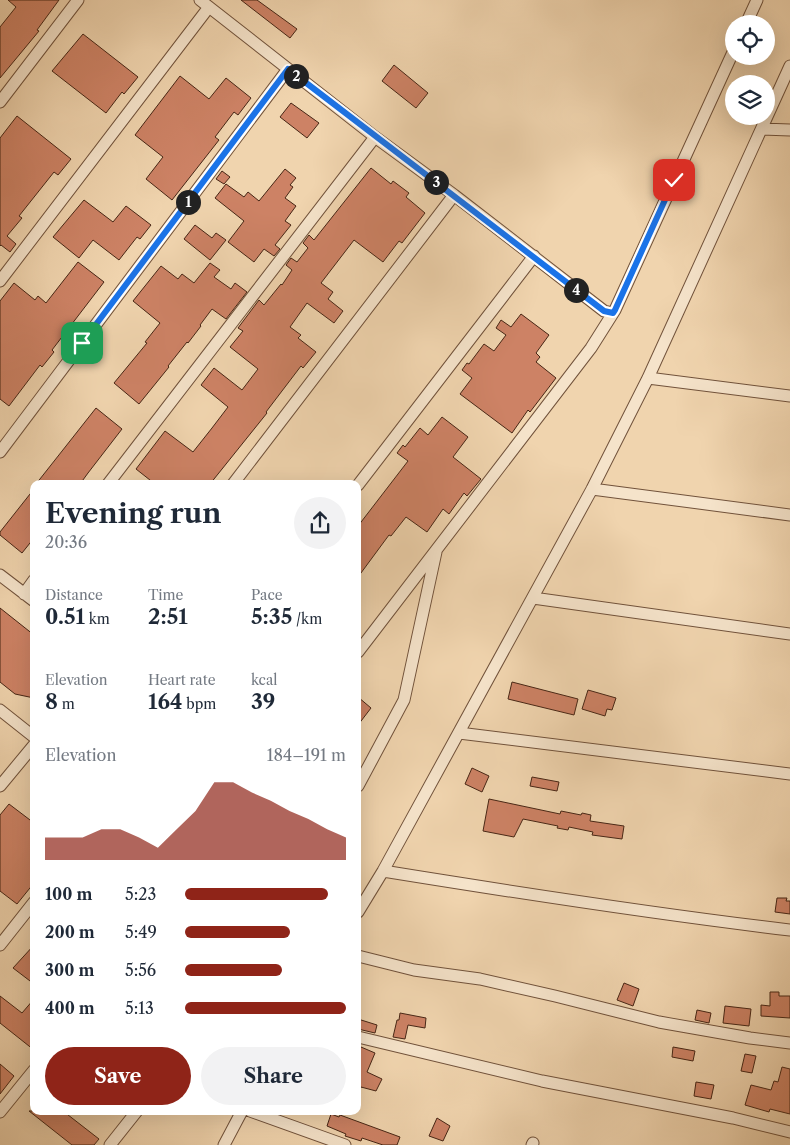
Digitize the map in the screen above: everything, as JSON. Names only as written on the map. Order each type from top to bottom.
[{"type":"street","points":[[0,102],[78,0]]},
{"type":"street","points":[[750,15],[757,0]]},
{"type":"street","points":[[0,281],[204,4],[604,311],[613,313]]},
{"type":"street","points":[[361,648],[591,348],[613,313],[727,65]]},
{"type":"street","points":[[361,907],[384,871],[592,489],[648,378],[790,66]]},
{"type":"street","points":[[0,452],[288,69]]},
{"type":"street","points":[[762,129],[790,130]]},
{"type":"street","points":[[111,480],[375,137]]},
{"type":"street","points":[[236,480],[454,195]]},
{"type":"street","points":[[361,481],[534,256]]},
{"type":"street","points":[[648,378],[790,396]]},
{"type":"street","points":[[592,489],[790,515]]},
{"type":"street","points":[[361,780],[404,700],[437,548]]},
{"type":"street","points":[[0,575],[30,599]]},
{"type":"street","points":[[24,594],[30,586]]},
{"type":"street","points":[[532,598],[790,634]]},
{"type":"street","points":[[0,710],[30,734]]},
{"type":"street","points":[[459,733],[790,774]]},
{"type":"street","points":[[0,786],[30,750]]},
{"type":"street","points":[[384,871],[539,897],[790,930]]},
{"type":"street","points":[[0,945],[30,907]]},
{"type":"street","points":[[361,957],[414,970],[480,980],[555,996],[659,1022],[790,1043]]},
{"type":"street","points":[[361,1038],[542,1081],[733,1118],[790,1132]]},
{"type":"street","points":[[0,1112],[30,1075]]},
{"type":"street","points":[[110,1145],[134,1115]]},
{"type":"street","points":[[224,1145],[240,1115]]},
{"type":"street","points":[[261,1115],[345,1145]]},
{"type":"building","points":[[8,0],[59,0],[37,30],[39,31],[0,78],[0,27],[16,7]]},
{"type":"building","points":[[241,0],[257,0],[297,29],[290,38]]},
{"type":"building","points":[[83,34],[138,77],[124,94],[122,92],[106,113],[52,71]]},
{"type":"building","points":[[394,65],[428,93],[416,108],[382,81]]},
{"type":"building","points":[[180,76],[209,99],[226,78],[251,98],[238,115],[234,112],[215,137],[219,140],[172,200],[146,179],[163,157],[135,135]]},
{"type":"building","points":[[291,103],[319,123],[307,138],[280,117]]},
{"type":"building","points":[[17,116],[71,159],[58,175],[54,172],[19,216],[22,218],[7,236],[16,244],[10,252],[0,246],[0,138]]},
{"type":"building","points":[[371,168],[391,184],[393,181],[409,193],[406,197],[425,213],[402,243],[399,241],[383,262],[354,240],[321,283],[333,292],[328,299],[343,311],[334,323],[307,303],[290,327],[301,335],[298,338],[316,352],[303,368],[301,366],[267,413],[213,480],[150,480],[136,469],[165,431],[193,452],[228,407],[201,385],[214,368],[242,390],[258,369],[230,347],[243,331],[238,328],[259,300],[264,305],[282,285],[292,270],[286,265],[291,258],[297,262],[308,248],[303,243],[309,235],[314,240]]},
{"type":"building","points":[[285,169],[296,178],[290,185],[293,187],[285,198],[296,206],[285,221],[291,225],[275,245],[280,249],[274,256],[264,249],[254,262],[228,242],[244,221],[215,198],[226,184],[244,197],[248,192],[259,201]]},
{"type":"building","points":[[222,171],[230,177],[224,184],[216,179]]},
{"type":"building","points":[[84,200],[113,222],[126,206],[151,225],[140,239],[137,237],[119,260],[93,240],[79,258],[53,237]]},
{"type":"building","points":[[195,225],[212,238],[216,233],[226,240],[210,260],[184,239]]},
{"type":"building","points":[[78,262],[104,282],[52,350],[54,352],[42,367],[40,365],[9,406],[0,399],[0,301],[14,283],[35,300],[38,296],[46,303]]},
{"type":"building","points":[[210,263],[220,270],[214,277],[231,289],[235,283],[247,292],[226,319],[212,309],[188,343],[139,404],[114,383],[147,343],[145,342],[160,323],[133,301],[161,266],[178,279],[182,274],[194,283]]},
{"type":"building","points":[[521,314],[549,335],[536,353],[540,357],[536,362],[556,378],[530,412],[528,410],[512,433],[460,394],[472,378],[462,370],[467,363],[469,364],[484,344],[494,351],[506,335],[496,328],[501,320],[511,327]]},
{"type":"building","points":[[96,408],[122,429],[83,480],[39,480]]},
{"type":"building","points":[[442,417],[468,437],[453,457],[481,479],[467,496],[464,493],[449,514],[443,509],[427,532],[406,517],[391,536],[389,535],[361,573],[361,522],[408,461],[397,453],[403,445],[405,447],[420,428],[428,435]]},
{"type":"building","points":[[30,494],[30,543],[22,553],[0,535],[0,532]]},
{"type":"building","points":[[0,608],[30,632],[30,697],[15,694],[0,682]]},
{"type":"building","points":[[512,682],[578,699],[574,715],[508,699]]},
{"type":"building","points":[[588,690],[616,698],[612,710],[607,709],[605,716],[582,709]]},
{"type":"building","points":[[361,700],[371,708],[361,721]]},
{"type":"building","points":[[472,768],[489,776],[482,792],[465,784]]},
{"type":"building","points":[[532,777],[559,782],[557,791],[530,786]]},
{"type":"building","points":[[489,799],[560,814],[561,811],[591,815],[590,821],[624,826],[622,839],[592,835],[593,832],[569,827],[568,830],[557,828],[558,826],[523,819],[514,837],[483,831]]},
{"type":"building","points":[[9,804],[30,820],[30,888],[17,904],[0,891],[0,815]]},
{"type":"building","points":[[777,898],[787,898],[786,901],[790,901],[790,914],[775,912]]},
{"type":"building","points":[[30,949],[30,981],[13,968]]},
{"type":"building","points":[[624,983],[639,989],[633,1006],[617,1000]]},
{"type":"building","points":[[770,992],[779,992],[779,996],[790,996],[790,1018],[761,1016],[761,1005],[770,1006]]},
{"type":"building","points":[[0,996],[22,1013],[30,1004],[30,1047],[0,1023]]},
{"type":"building","points":[[725,1006],[751,1009],[749,1026],[723,1023]]},
{"type":"building","points":[[697,1010],[711,1013],[709,1023],[695,1020]]},
{"type":"building","points":[[400,1013],[426,1018],[425,1028],[408,1025],[405,1039],[393,1037]]},
{"type":"building","points":[[361,1020],[377,1025],[375,1033],[361,1030]]},
{"type":"building","points":[[361,1047],[375,1053],[367,1072],[382,1079],[376,1091],[361,1087]]},
{"type":"building","points":[[673,1047],[695,1051],[693,1061],[672,1057]]},
{"type":"building","points":[[745,1054],[756,1056],[752,1073],[741,1071]]},
{"type":"building","points":[[0,1064],[14,1076],[0,1094]]},
{"type":"building","points":[[782,1067],[790,1069],[790,1114],[770,1109],[769,1112],[745,1105],[751,1085],[771,1090],[774,1081],[778,1082]]},
{"type":"building","points":[[696,1082],[714,1085],[711,1099],[694,1096]]},
{"type":"building","points":[[34,1115],[68,1115],[99,1139],[94,1145],[72,1145]]},
{"type":"building","points":[[331,1115],[339,1117],[340,1115],[400,1137],[397,1145],[383,1145],[362,1138],[361,1141],[345,1136],[346,1134],[327,1126]]},
{"type":"building","points":[[437,1118],[450,1126],[443,1141],[429,1136]]},
{"type":"route","points":[[82,343],[288,69],[604,311],[613,313],[615,310],[674,180]]}]
